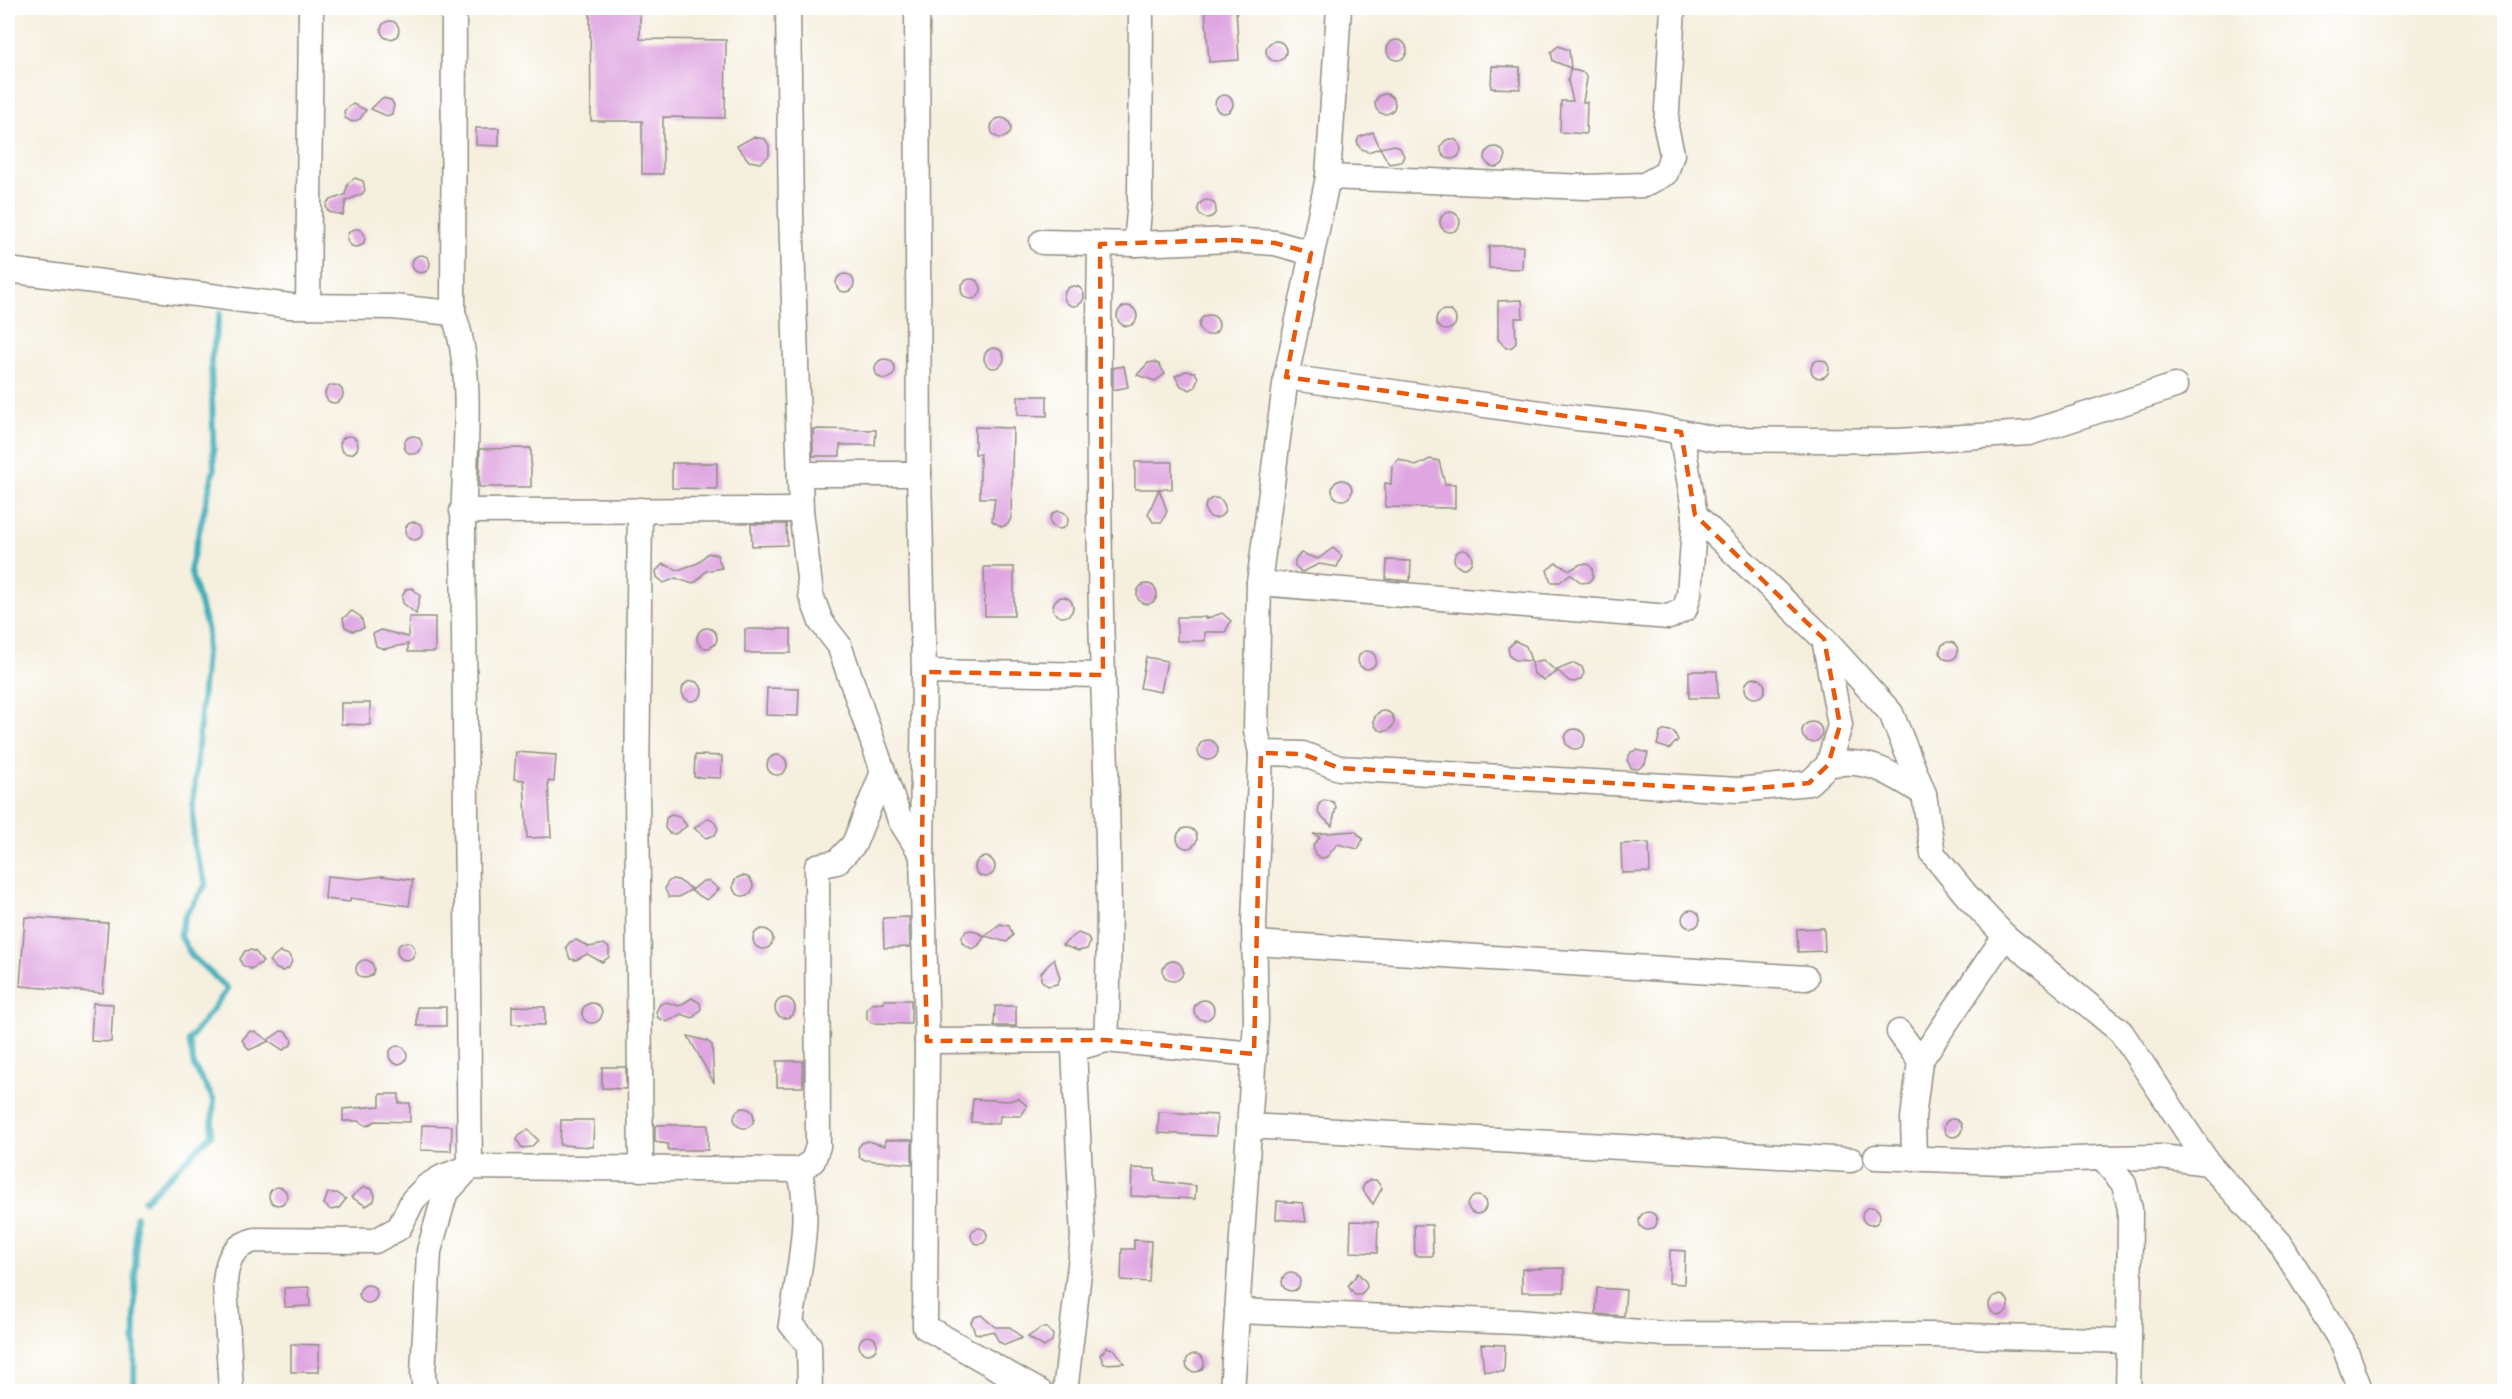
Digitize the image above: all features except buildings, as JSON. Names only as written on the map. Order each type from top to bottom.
[{"type":"street","points":[[308,306],[311,8]]},
{"type":"street","points":[[424,1392],[429,1251],[445,1194],[470,1167],[462,511],[466,373],[460,330],[453,313],[454,8]]},
{"type":"street","points":[[788,8],[801,510],[811,595],[821,622],[839,645],[900,820],[922,855]]},
{"type":"street","points":[[917,8],[919,474],[924,672],[922,855],[927,1041],[925,1327],[1040,1392]]},
{"type":"street","points":[[1136,244],[1140,201],[1141,8]]},
{"type":"street","points":[[1232,1392],[1254,1054],[1256,836],[1261,753],[1256,730],[1259,583],[1286,376],[1328,177],[1339,8]]},
{"type":"street","points":[[1328,177],[1586,188],[1644,185],[1666,173],[1672,154],[1666,128],[1673,8]]},
{"type":"street","points":[[1042,242],[1136,244],[1231,240],[1275,243],[1311,253]]},
{"type":"street","points":[[1100,244],[1098,390],[1109,870],[1106,1040]]},
{"type":"street","points":[[8,270],[237,300],[453,313]]},
{"type":"street","points":[[1286,376],[1577,418],[1646,425],[1715,439],[1897,441],[2029,433],[2175,386]]},
{"type":"street","points":[[1259,583],[1668,616],[1685,609],[1689,594],[1695,515],[1681,432]]},
{"type":"street","points":[[801,474],[919,474]]},
{"type":"street","points":[[640,510],[637,790],[641,1169]]},
{"type":"street","points":[[462,511],[801,510]]},
{"type":"street","points":[[1695,515],[1824,639],[1892,712],[1924,794],[1933,854],[1967,896],[2005,936],[2121,1032],[2208,1163],[2280,1243],[2344,1346],[2361,1392]]},
{"type":"street","points":[[1261,753],[1303,754],[1339,768],[1738,790],[1809,783],[1828,765],[1840,725],[1824,639]]},
{"type":"street","points":[[924,672],[1103,675]]},
{"type":"street","points":[[1828,765],[1864,762],[1893,774],[1924,794]]},
{"type":"street","points":[[231,1392],[226,1264],[242,1243],[255,1240],[375,1241],[381,1239],[399,1228],[413,1200],[427,1186],[442,1177],[470,1167],[799,1170],[813,1161],[818,1146],[817,866],[837,862],[854,843],[883,771]]},
{"type":"street","points":[[1914,1159],[1913,1118],[1920,1061],[2005,936]]},
{"type":"street","points":[[1256,943],[1806,978]]},
{"type":"street","points":[[1899,1032],[1920,1061]]},
{"type":"street","points":[[1065,1392],[1083,1239],[1074,1049],[1106,1040]]},
{"type":"street","points":[[927,1041],[1106,1040],[1254,1054]]},
{"type":"street","points":[[1249,1125],[1851,1160]]},
{"type":"street","points":[[1876,1157],[2003,1162],[2161,1157],[2208,1163]]},
{"type":"street","points":[[2102,1158],[2124,1184],[2130,1209],[2128,1392]]},
{"type":"street","points":[[799,1170],[804,1186],[804,1208],[801,1254],[791,1324],[809,1345],[810,1392]]},
{"type":"street","points":[[1237,1311],[1518,1322],[1664,1334],[1933,1335],[2128,1341]]},
{"type":"highlighted area","points":[[1231,240],[1275,243],[1311,253],[1286,377],[1681,432],[1695,515],[1824,639],[1840,725],[1828,765],[1809,783],[1738,790],[1339,768],[1303,754],[1261,753],[1254,1054],[1106,1040],[927,1041],[922,855],[924,672],[1103,675],[1100,244]]},
{"type":"waterway","points":[[144,1201],[211,1135],[214,1100],[194,1066],[189,1040],[228,989],[192,956],[180,935],[185,916],[206,884],[194,847],[193,804],[208,631],[190,570],[214,469],[211,360],[220,313]]},
{"type":"waterway","points":[[134,1392],[136,1216]]}]
